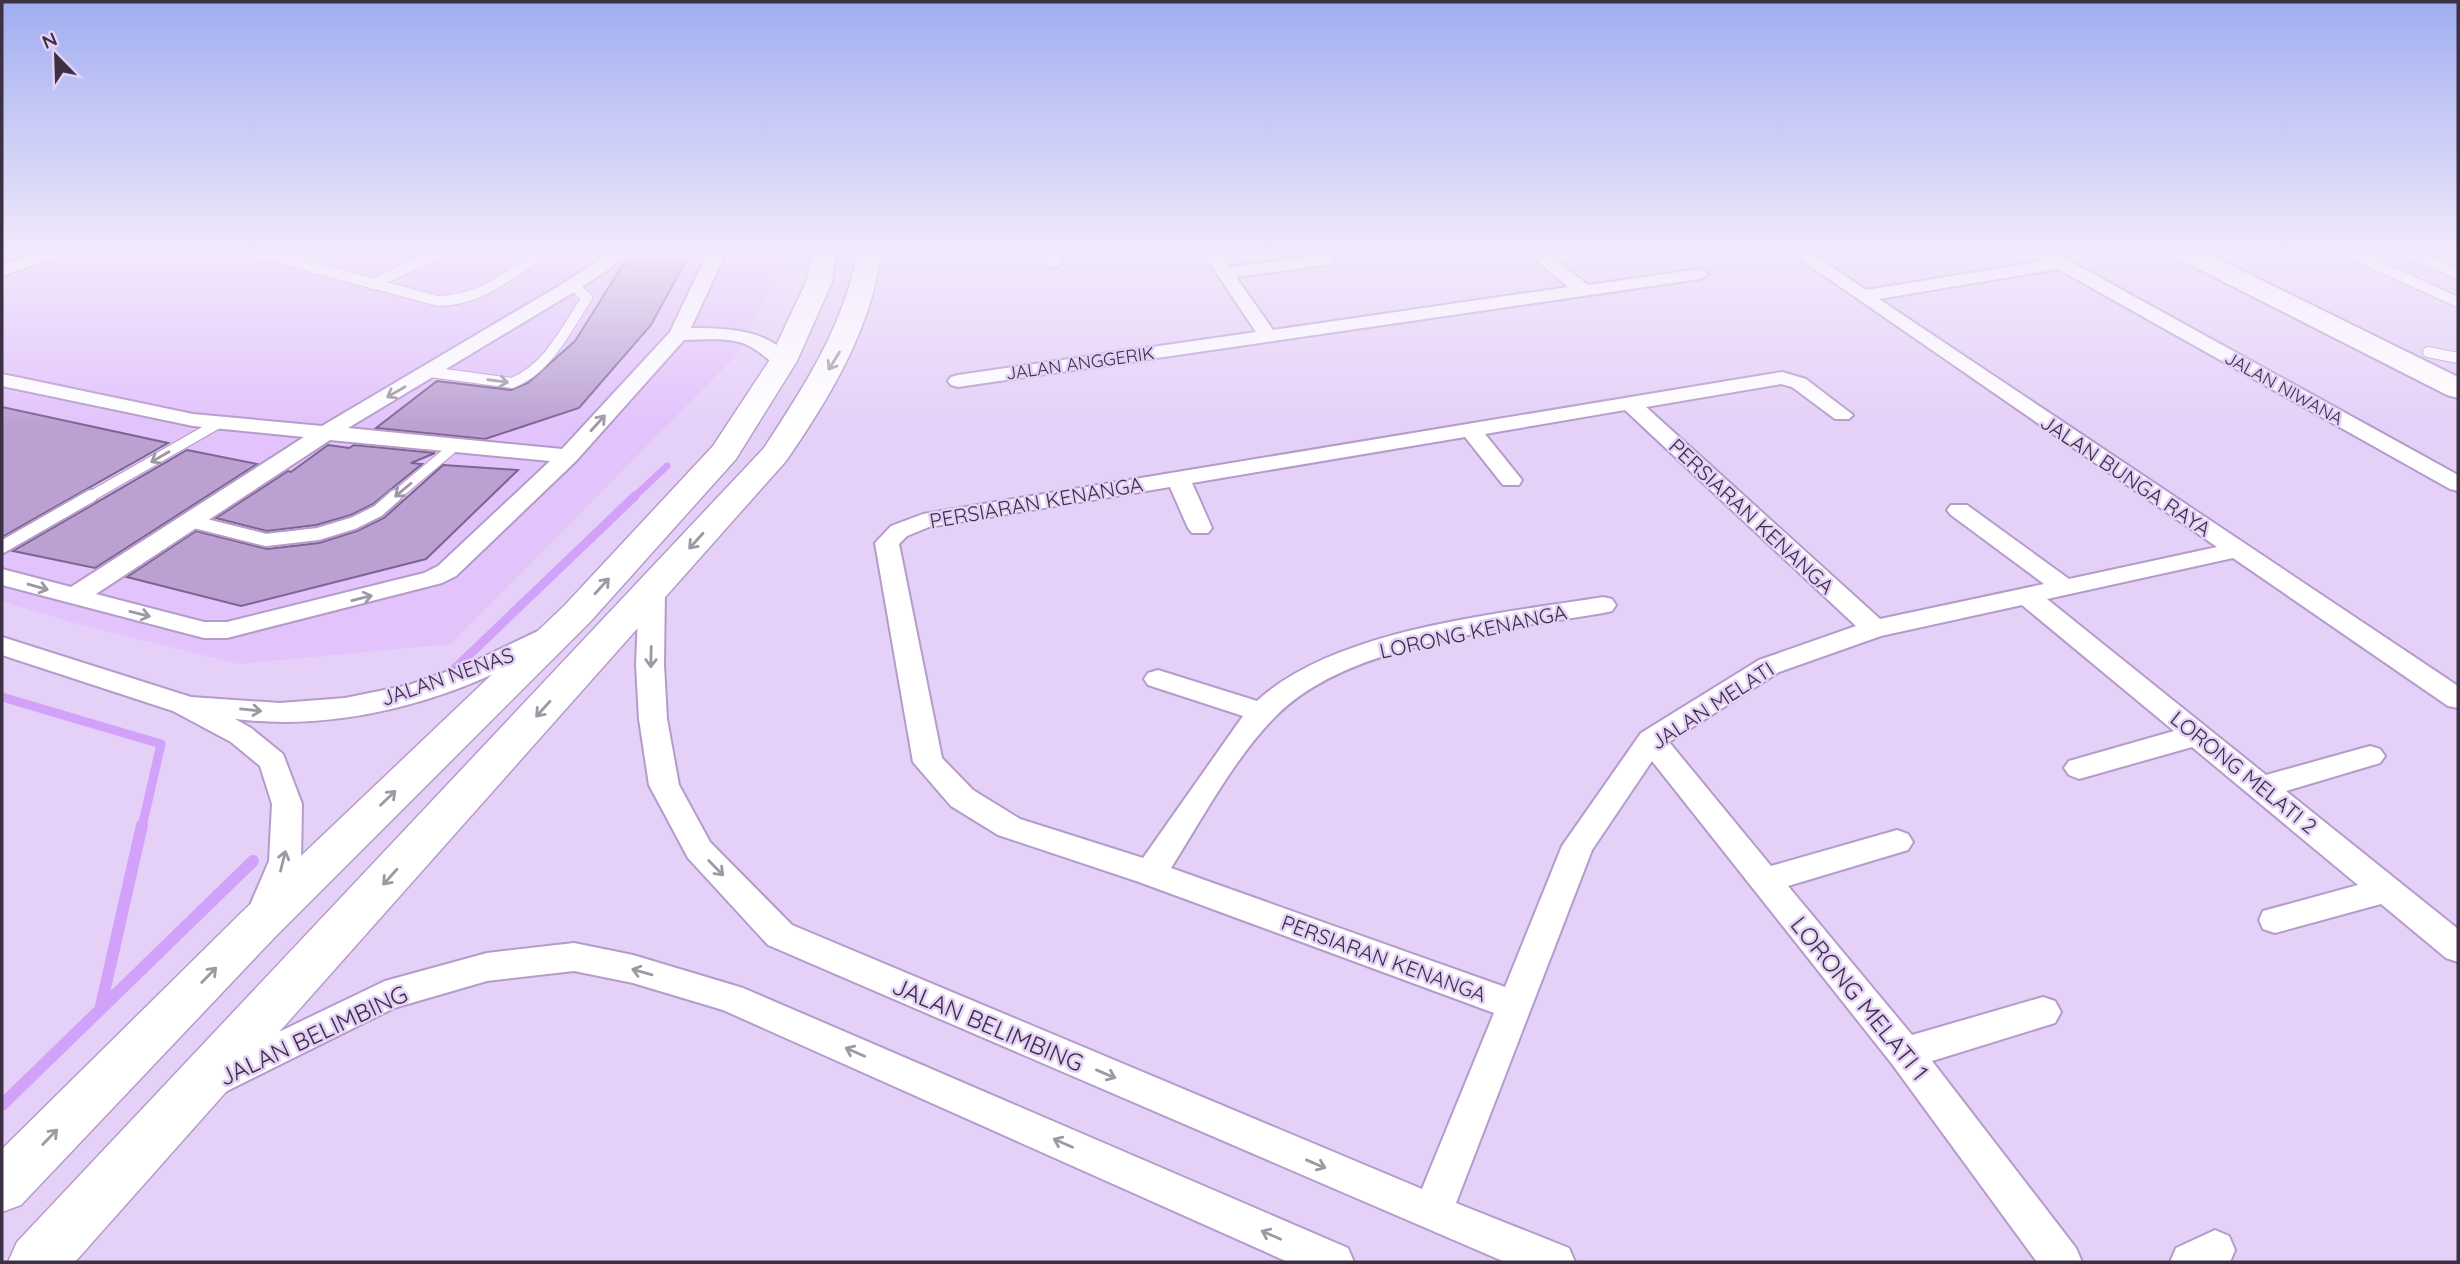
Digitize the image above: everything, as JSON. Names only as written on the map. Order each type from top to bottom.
[{"type":"main road","points":[[2,1186],[258,925],[577,614],[725,452],[783,361],[807,309]]},
{"type":"main road","points":[[37,1262],[775,454],[841,352],[856,309]]},
{"type":"main road","points":[[2298,309],[2458,389]]},
{"type":"main road","points":[[2339,309],[2458,367]]},
{"type":"street","points":[[74,597],[324,434],[534,309]]},
{"type":"street","points":[[2,577],[204,629],[227,630],[417,584],[447,572],[568,456],[679,334],[691,309]]},
{"type":"street","points":[[1249,309],[1267,335]]},
{"type":"street","name":"JALAN ANGGERIK","points":[[958,381],[1450,309]]},
{"type":"street","name":"JALAN BUNGA RAYA","points":[[1881,309],[2458,699]]},
{"type":"street","name":"JALAN NIWANA","points":[[2143,309],[2458,484]]},
{"type":"street","points":[[679,334],[724,334],[756,341],[783,361]]},
{"type":"street","name":"PERSIARAN KENANGA","points":[[1515,1006],[1150,873],[1009,827],[962,798],[928,762],[887,543],[899,531],[923,521],[1782,378],[1799,383],[1842,415]]},
{"type":"street","points":[[2,380],[193,420],[568,456]]},
{"type":"street","name":"PERSIARAN KENANGA","points":[[1629,403],[1875,629]]},
{"type":"street","points":[[1471,430],[1511,480]]},
{"type":"street","points":[[1178,478],[1199,528]]},
{"type":"street","points":[[1959,510],[2065,589]]},
{"type":"street","name":"JALAN MELATI","points":[[1432,1213],[1578,846],[1651,740],[1769,666],[1875,629],[2237,550]]},
{"type":"street","name":"JALAN BELIMBING","points":[[652,589],[650,665],[653,719],[664,785],[699,850],[780,935],[1432,1213],[1555,1262]]},
{"type":"street","name":"LORONG MELATI 2","points":[[2028,597],[2458,948]]},
{"type":"street","name":"LORONG KENANGA","points":[[1150,873],[1245,732],[1262,712],[1288,690],[1321,672],[1366,653],[1419,639],[1603,605]]},
{"type":"street","name":"JALAN NENAS","points":[[183,704],[279,713],[328,710],[385,701],[509,659],[577,614]]},
{"type":"street","name":"JALAN NENAS","points":[[2,646],[183,704],[241,735],[273,761],[288,804],[285,861],[258,925]]},
{"type":"street","points":[[1158,679],[1262,712]]},
{"type":"street","points":[[2079,768],[2199,735]]},
{"type":"street","name":"LORONG MELATI 1","points":[[1651,740],[1905,1053],[2062,1262]]},
{"type":"street","points":[[2263,787],[2371,756]]},
{"type":"street","points":[[1765,880],[1897,842]]},
{"type":"street","points":[[2275,920],[2389,889]]},
{"type":"street","name":"JALAN BELIMBING","points":[[195,1090],[385,996],[487,967],[574,957],[633,969],[732,998],[1334,1262]]},
{"type":"street","points":[[1905,1053],[2043,1012]]},
{"type":"lane","points":[[430,372],[512,383],[520,381],[546,357],[579,309]]},
{"type":"lane","points":[[2428,352],[2458,358]]},
{"type":"lane","points":[[2,547],[219,423]]},
{"type":"lane","points":[[190,522],[266,540],[288,539],[330,530],[378,512],[455,446]]},
{"type":"shaded area","points":[[2,309],[759,309],[738,354],[451,644],[239,664],[81,625],[2,601]]},
{"type":"building","points":[[595,309],[660,309],[651,325],[579,408],[485,439],[376,428],[437,381],[511,390],[528,383],[575,341]]},
{"type":"building","points":[[2,407],[168,443],[2,537]]},
{"type":"building","points":[[328,445],[435,453],[411,463],[422,464],[373,504],[351,515],[316,525],[267,531],[216,518],[288,471],[291,472]]},
{"type":"building","points":[[187,450],[257,464],[95,568],[13,551]]},
{"type":"building","points":[[443,465],[518,470],[426,559],[241,606],[127,577],[196,531],[267,549],[319,543],[357,531],[384,518]]},
{"type":"waterway","points":[[633,498],[667,466]]},
{"type":"waterway","points":[[448,675],[635,496]]},
{"type":"waterway","points":[[2,697],[161,744],[142,827]]},
{"type":"waterway","points":[[101,1006],[142,825]]},
{"type":"waterway","points":[[2,1105],[253,861]]}]
